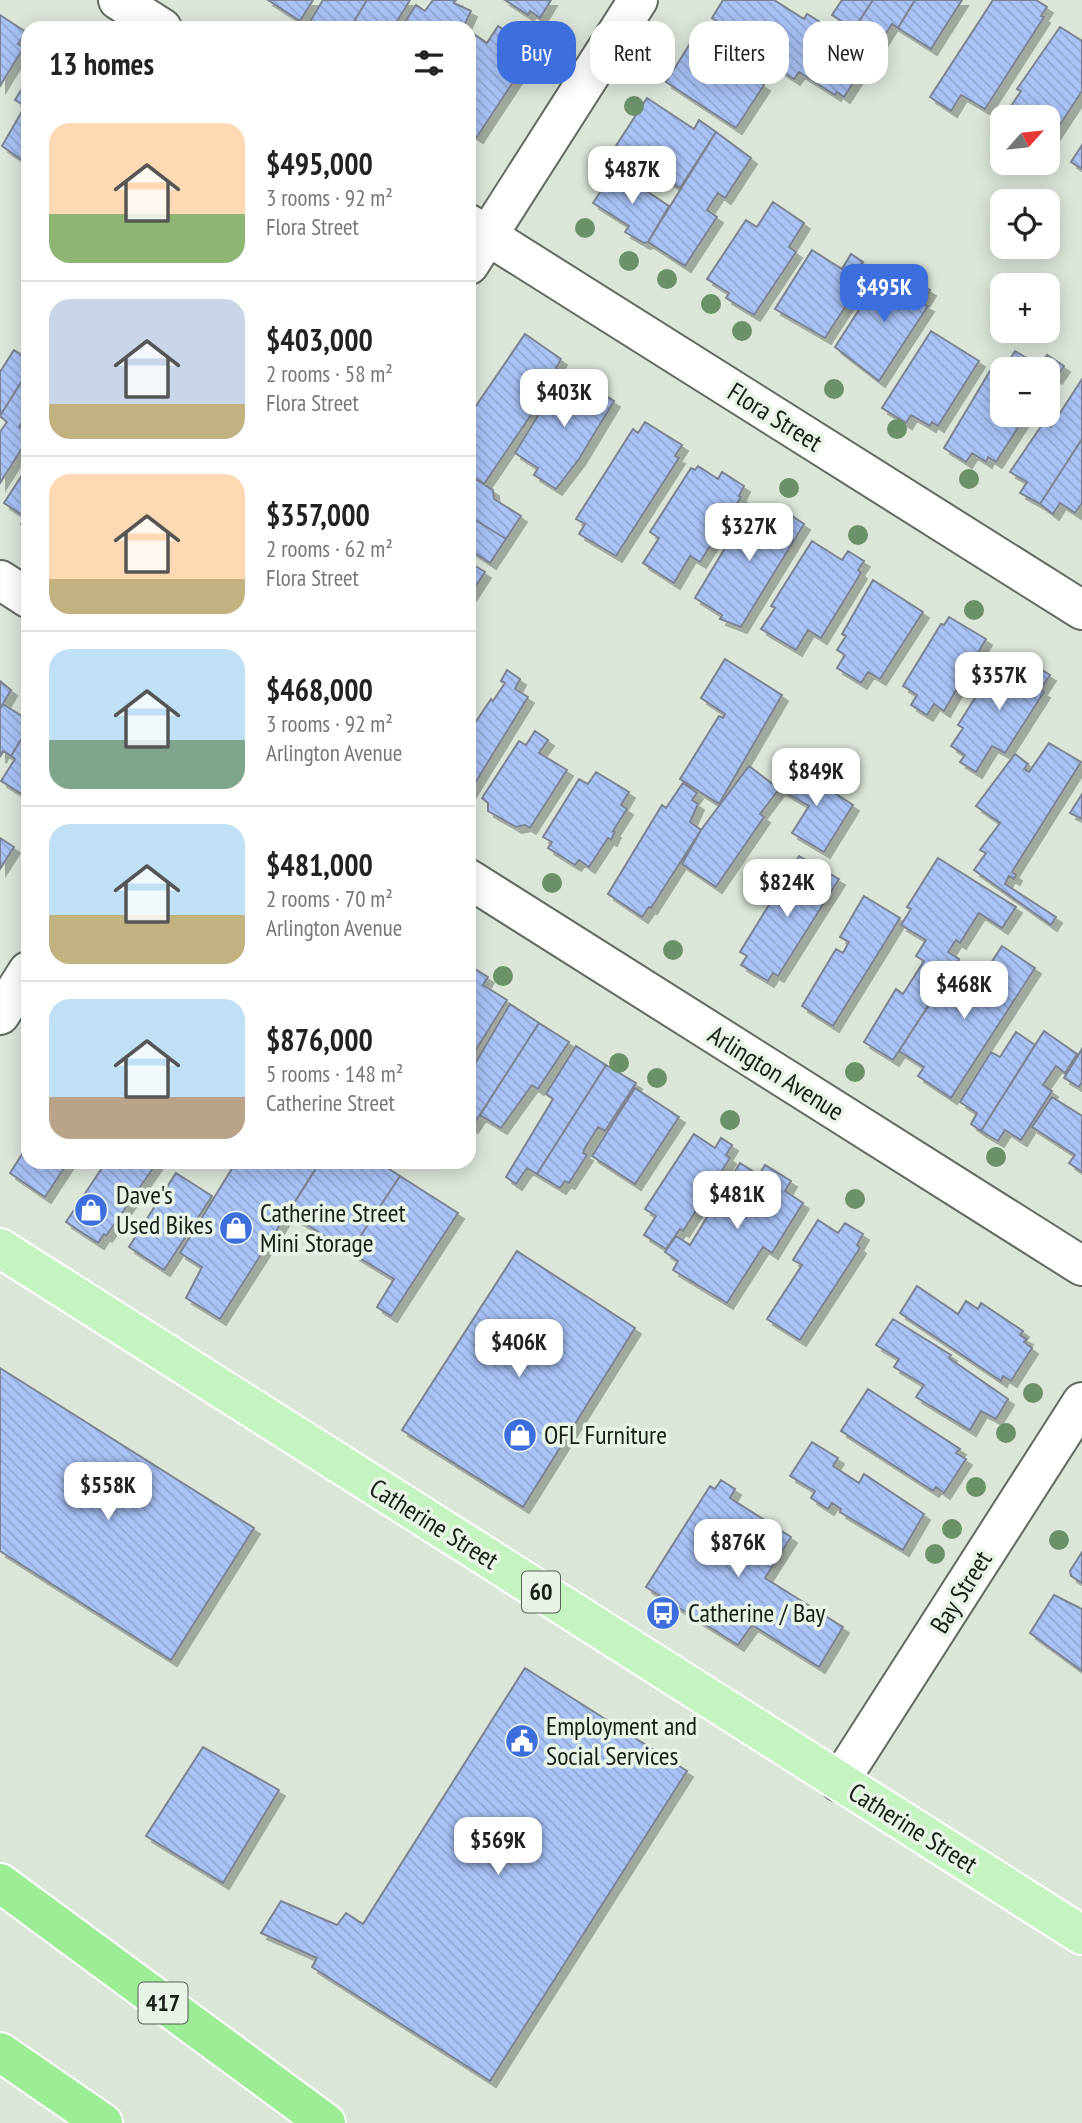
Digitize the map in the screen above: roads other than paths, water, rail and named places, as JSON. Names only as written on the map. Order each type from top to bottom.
[{"type":"highway","name":"417","points":[[0,1883],[326,2123]]},
{"type":"highway","points":[[0,2052],[103,2123]]},
{"type":"main road","name":"Catherine Street","points":[[0,1248],[1082,1935]]},
{"type":"street","points":[[118,0],[151,21]]},
{"type":"street","points":[[476,240],[638,0]]},
{"type":"street","name":"Flora Street","points":[[476,242],[1082,610]]},
{"type":"street","points":[[0,580],[21,594]]},
{"type":"street","name":"Arlington Avenue","points":[[476,883],[1082,1266]]},
{"type":"street","points":[[0,1015],[21,982]]},
{"type":"street","name":"Bay Street","points":[[839,1782],[1082,1402]]},
{"type":"place","name":"Dave's Used Bikes","points":[[91,1210]]},
{"type":"place","name":"Catherine Street Mini Storage","points":[[236,1228]]},
{"type":"place","name":"OFL Furniture","points":[[520,1435]]},
{"type":"place","name":"Catherine / Bay","points":[[663,1613]]},
{"type":"place","name":"Employment and Social Services","points":[[522,1741]]}]
